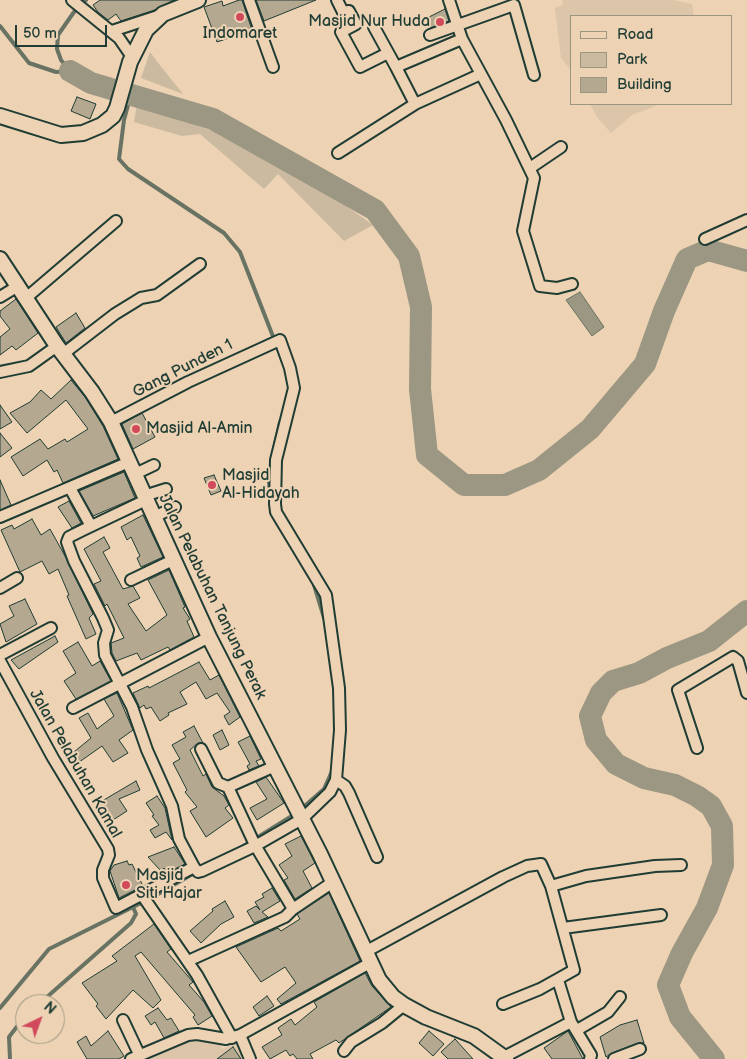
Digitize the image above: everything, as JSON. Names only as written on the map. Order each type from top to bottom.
[{"type":"street","points":[[72,0],[112,31],[125,44],[131,59]]},
{"type":"street","points":[[112,31],[198,0]]},
{"type":"street","points":[[249,0],[273,67]]},
{"type":"street","points":[[337,0],[343,12],[349,11],[356,24],[341,32],[360,67],[388,53]]},
{"type":"street","points":[[449,0],[462,39],[534,178],[523,231],[540,286],[557,288],[572,284]]},
{"type":"street","points":[[430,35],[458,27],[514,2],[534,75]]},
{"type":"street","points":[[0,116],[54,134],[83,133],[102,125],[113,116],[117,108],[131,59],[146,30],[163,14]]},
{"type":"street","points":[[374,26],[415,104]]},
{"type":"street","points":[[396,67],[462,39]]},
{"type":"street","points":[[338,153],[415,104],[481,74]]},
{"type":"street","points":[[530,168],[561,147]]},
{"type":"street","points":[[704,239],[747,220]]},
{"type":"street","points":[[26,298],[116,221]]},
{"type":"street","name":"Jalan Pelabuhan Tanjung Perak","points":[[0,259],[60,350],[92,392],[111,422],[209,637],[333,882],[368,958],[385,988],[404,1005],[426,1017],[474,1036],[500,1057]]},
{"type":"street","points":[[0,372],[29,366],[60,350],[141,298],[158,296],[200,264]]},
{"type":"street","points":[[0,298],[18,286]]},
{"type":"street","name":"Gang Punden 1","points":[[111,422],[188,382],[280,340],[290,368],[294,388],[276,460],[276,512],[326,595],[339,688],[340,730],[336,780]]},
{"type":"street","points":[[0,517],[70,488],[132,468],[154,466]]},
{"type":"street","points":[[70,488],[90,526]]},
{"type":"street","points":[[166,489],[69,537],[67,545],[108,630],[103,648],[170,800],[179,839],[195,869]]},
{"type":"street","points":[[154,517],[175,507]]},
{"type":"street","points":[[131,580],[173,560]]},
{"type":"street","points":[[0,588],[17,578]]},
{"type":"street","points":[[0,655],[51,628]]},
{"type":"street","points":[[73,708],[119,682],[209,637]]},
{"type":"street","points":[[697,748],[678,690],[734,657],[738,661],[745,680],[747,693]]},
{"type":"street","name":"Jalan Pelabuhan Kamal","points":[[0,661],[53,758],[108,849],[109,855],[103,870],[103,878],[110,898],[116,908],[145,899]]},
{"type":"street","points":[[202,749],[218,783],[228,788],[253,843],[293,909]]},
{"type":"street","points":[[228,788],[275,766]]},
{"type":"street","points":[[250,1059],[188,961],[145,899],[195,869],[253,843],[330,792],[336,780],[345,786],[349,793],[376,857]]},
{"type":"street","points":[[123,1020],[135,1057],[188,1035],[236,1037],[527,866],[538,863],[544,866],[575,968],[573,972],[558,980],[503,1004]]},
{"type":"street","points":[[551,886],[586,876],[654,866],[681,865]]},
{"type":"street","points":[[188,961],[285,917],[293,909],[333,882]]},
{"type":"street","points":[[564,928],[661,915]]},
{"type":"street","points":[[558,980],[574,1026],[591,1055],[591,1059]]},
{"type":"street","points":[[500,1057],[608,1012],[620,997]]},
{"type":"street","points":[[344,1051],[347,1045],[382,1023],[404,1005]]},
{"type":"street","points":[[614,1059],[640,1049]]},
{"type":"shaded area","points":[[562,0],[673,0],[692,4],[694,15],[570,15],[570,69],[561,58],[555,8],[563,5]]},
{"type":"shaded area","points":[[591,105],[658,105],[632,115],[611,133],[597,117]]},
{"type":"shaded area","points":[[580,292],[604,327],[592,336],[566,300]]},
{"type":"shaded area","points":[[187,1041],[218,1041],[222,1049],[239,1042],[246,1059],[145,1059]]},
{"type":"green space","points":[[150,52],[159,64],[183,94],[141,78]]},
{"type":"green space","points":[[137,104],[218,133],[332,196],[373,225],[344,241],[278,174],[264,189],[200,134],[182,136],[134,122]]},
{"type":"building","points":[[100,0],[174,0],[155,10],[121,21],[116,14],[108,20],[98,12],[93,5]]},
{"type":"building","points":[[242,0],[252,30],[217,42],[204,7],[222,1],[223,6]]},
{"type":"building","points":[[256,0],[316,0],[264,21]]},
{"type":"building","name":"Masjid Nur Huda","points":[[445,9],[449,21],[430,28],[427,18]]},
{"type":"building","points":[[77,97],[96,104],[90,119],[71,111]]},
{"type":"building","points":[[16,299],[38,333],[16,350],[12,346],[0,355],[0,337],[10,329],[0,316],[0,311]]},
{"type":"building","points":[[76,313],[85,328],[66,343],[56,327]]},
{"type":"building","points":[[71,380],[85,397],[103,426],[118,459],[63,483],[57,470],[54,472],[47,460],[23,476],[11,457],[40,439],[48,449],[65,439],[67,442],[88,429],[66,400],[27,433],[10,413],[30,402],[41,390],[51,399]]},
{"type":"building","points":[[0,405],[12,422],[0,429]]},
{"type":"building","name":"Masjid Al-Amin","points":[[142,413],[155,437],[133,449],[122,424]]},
{"type":"building","points":[[0,433],[12,448],[0,457]]},
{"type":"building","points":[[124,472],[135,498],[93,516],[79,491]]},
{"type":"building","name":"Masjid Al-Hidayah","points":[[214,475],[221,491],[211,495],[204,478]]},
{"type":"building","points":[[0,480],[11,505],[0,510]]},
{"type":"building","points":[[69,501],[81,523],[72,528],[58,507]]},
{"type":"building","points":[[143,515],[163,557],[141,567],[137,558],[140,556],[131,537],[127,540],[121,527]]},
{"type":"building","points":[[32,519],[41,535],[50,529],[93,614],[89,618],[96,634],[86,639],[67,596],[69,595],[58,569],[49,574],[42,561],[20,572],[1,530],[12,525],[14,529]]},
{"type":"building","points":[[104,537],[110,548],[103,552],[123,589],[133,586],[140,598],[128,604],[146,631],[167,615],[148,580],[169,570],[185,607],[183,608],[190,619],[187,621],[194,637],[170,650],[168,647],[141,660],[137,653],[116,661],[112,653],[111,643],[124,638],[107,604],[105,606],[94,584],[101,581],[84,549]]},
{"type":"building","points":[[25,599],[37,624],[6,642],[0,624],[14,616],[9,606]]},
{"type":"building","points":[[55,636],[58,642],[19,669],[11,660]]},
{"type":"building","points":[[78,642],[92,666],[100,661],[111,681],[76,699],[64,681],[76,673],[63,651]]},
{"type":"building","points":[[199,662],[210,680],[219,675],[240,717],[229,725],[224,716],[230,712],[217,693],[206,699],[196,682],[180,692],[187,704],[168,713],[169,715],[160,721],[151,707],[146,709],[144,705],[140,708],[133,693],[148,686],[149,688]]},
{"type":"building","points":[[117,693],[133,730],[119,740],[128,753],[113,762],[102,746],[75,765],[69,756],[91,738],[79,718],[88,713],[97,729],[114,716],[104,699]]},
{"type":"building","points":[[194,726],[203,743],[198,743],[190,750],[203,776],[206,774],[212,787],[224,796],[229,805],[225,808],[233,818],[206,837],[190,811],[197,807],[185,792],[187,790],[173,763],[180,759],[172,745],[186,737],[183,732]]},
{"type":"building","points":[[222,730],[229,745],[220,750],[213,735]]},
{"type":"building","points":[[250,736],[261,759],[256,761],[259,766],[249,770],[247,766],[250,764],[238,742]]},
{"type":"building","points":[[266,777],[284,803],[257,820],[250,808],[267,799],[256,782]]},
{"type":"building","points":[[136,781],[140,790],[119,799],[127,811],[113,820],[107,813],[104,815],[97,804]]},
{"type":"building","points":[[157,796],[165,808],[172,840],[166,832],[155,838],[150,830],[159,825],[146,803]]},
{"type":"building","points":[[301,836],[315,863],[303,871],[312,888],[295,899],[284,880],[288,878],[279,865],[292,856],[285,844]]},
{"type":"building","points":[[174,847],[185,864],[167,873],[164,868],[161,871],[148,857]]},
{"type":"building","name":"Masjid Siti Hajar","points":[[127,861],[129,865],[132,864],[143,886],[119,898],[110,871],[114,865]]},
{"type":"building","points":[[272,888],[280,901],[262,912],[268,917],[254,923],[247,911],[256,906],[260,910],[255,902],[264,897],[262,894]]},
{"type":"building","points":[[329,893],[360,961],[281,1004],[277,999],[296,983],[285,967],[261,982],[236,947],[278,928],[281,931],[300,919],[297,914]]},
{"type":"building","points":[[225,901],[234,917],[221,924],[201,943],[190,931],[213,911],[212,909]]},
{"type":"building","points":[[154,924],[171,949],[167,952],[193,982],[189,985],[204,1002],[212,1016],[198,1025],[193,1017],[195,1015],[141,952],[135,956],[161,1000],[153,1008],[133,990],[106,1019],[96,1006],[98,1004],[82,983],[117,961],[112,956]]},
{"type":"building","points":[[365,973],[372,986],[391,1007],[339,1043],[336,1040],[310,1054],[313,1059],[297,1059],[293,1054],[290,1056],[286,1050],[270,1059],[262,1047],[282,1035],[278,1028],[291,1019],[295,1025],[317,1007],[314,1002]]},
{"type":"building","points":[[267,996],[274,1006],[259,1016],[253,1007]]},
{"type":"building","points":[[158,1008],[167,1020],[171,1018],[179,1031],[164,1038],[155,1022],[151,1025],[145,1016]]},
{"type":"building","points":[[637,1020],[644,1043],[638,1043],[606,1057],[600,1037],[620,1025]]},
{"type":"building","points":[[108,1031],[124,1056],[119,1059],[87,1059],[77,1042],[86,1036],[91,1046]]},
{"type":"building","points":[[429,1031],[444,1044],[433,1056],[419,1043]]},
{"type":"building","points":[[568,1031],[583,1059],[552,1059],[544,1048]]},
{"type":"building","points":[[455,1039],[473,1059],[448,1059],[441,1052]]},
{"type":"building","points":[[233,1047],[241,1059],[217,1059]]},
{"type":"waterway","points":[[70,71],[61,60],[57,49],[58,35],[74,12],[86,0]]},
{"type":"waterway","points":[[0,26],[29,63],[56,72],[70,71]]},
{"type":"waterway","points":[[70,71],[91,83],[213,119],[375,210],[409,256],[421,307],[420,389],[427,455],[464,485],[505,485],[539,470],[590,429],[645,364],[664,311],[687,259],[708,250],[747,261]]},
{"type":"waterway","points":[[131,94],[124,120],[119,159],[128,169],[224,233],[240,252],[283,362]]},
{"type":"waterway","points":[[273,454],[280,422]]},
{"type":"waterway","points":[[271,464],[269,482],[271,501]]},
{"type":"waterway","points":[[314,585],[324,618]]},
{"type":"waterway","points":[[714,1059],[680,1017],[668,985],[682,953],[707,908],[723,865],[722,826],[711,806],[697,796],[675,785],[644,778],[616,764],[596,740],[590,716],[601,693],[613,681],[639,673],[667,658],[709,641],[747,611]]},
{"type":"waterway","points":[[335,722],[335,737]]},
{"type":"waterway","points":[[300,810],[324,789],[333,769]]},
{"type":"waterway","points":[[242,847],[295,814]]},
{"type":"waterway","points":[[0,1008],[49,949],[153,897],[196,872]]},
{"type":"waterway","points":[[50,994],[131,923],[136,914],[133,907]]},
{"type":"waterway","points":[[10,1059],[9,1037],[15,1029]]},
{"type":"place","name":"Indomaret","points":[[240,17]]},
{"type":"place","name":"Masjid Nur Huda","points":[[440,22]]},
{"type":"place","name":"Masjid Al-Amin","points":[[136,429]]},
{"type":"place","name":"Masjid Al-Hidayah","points":[[212,485]]},
{"type":"place","name":"Masjid Siti Hajar","points":[[126,885]]}]
